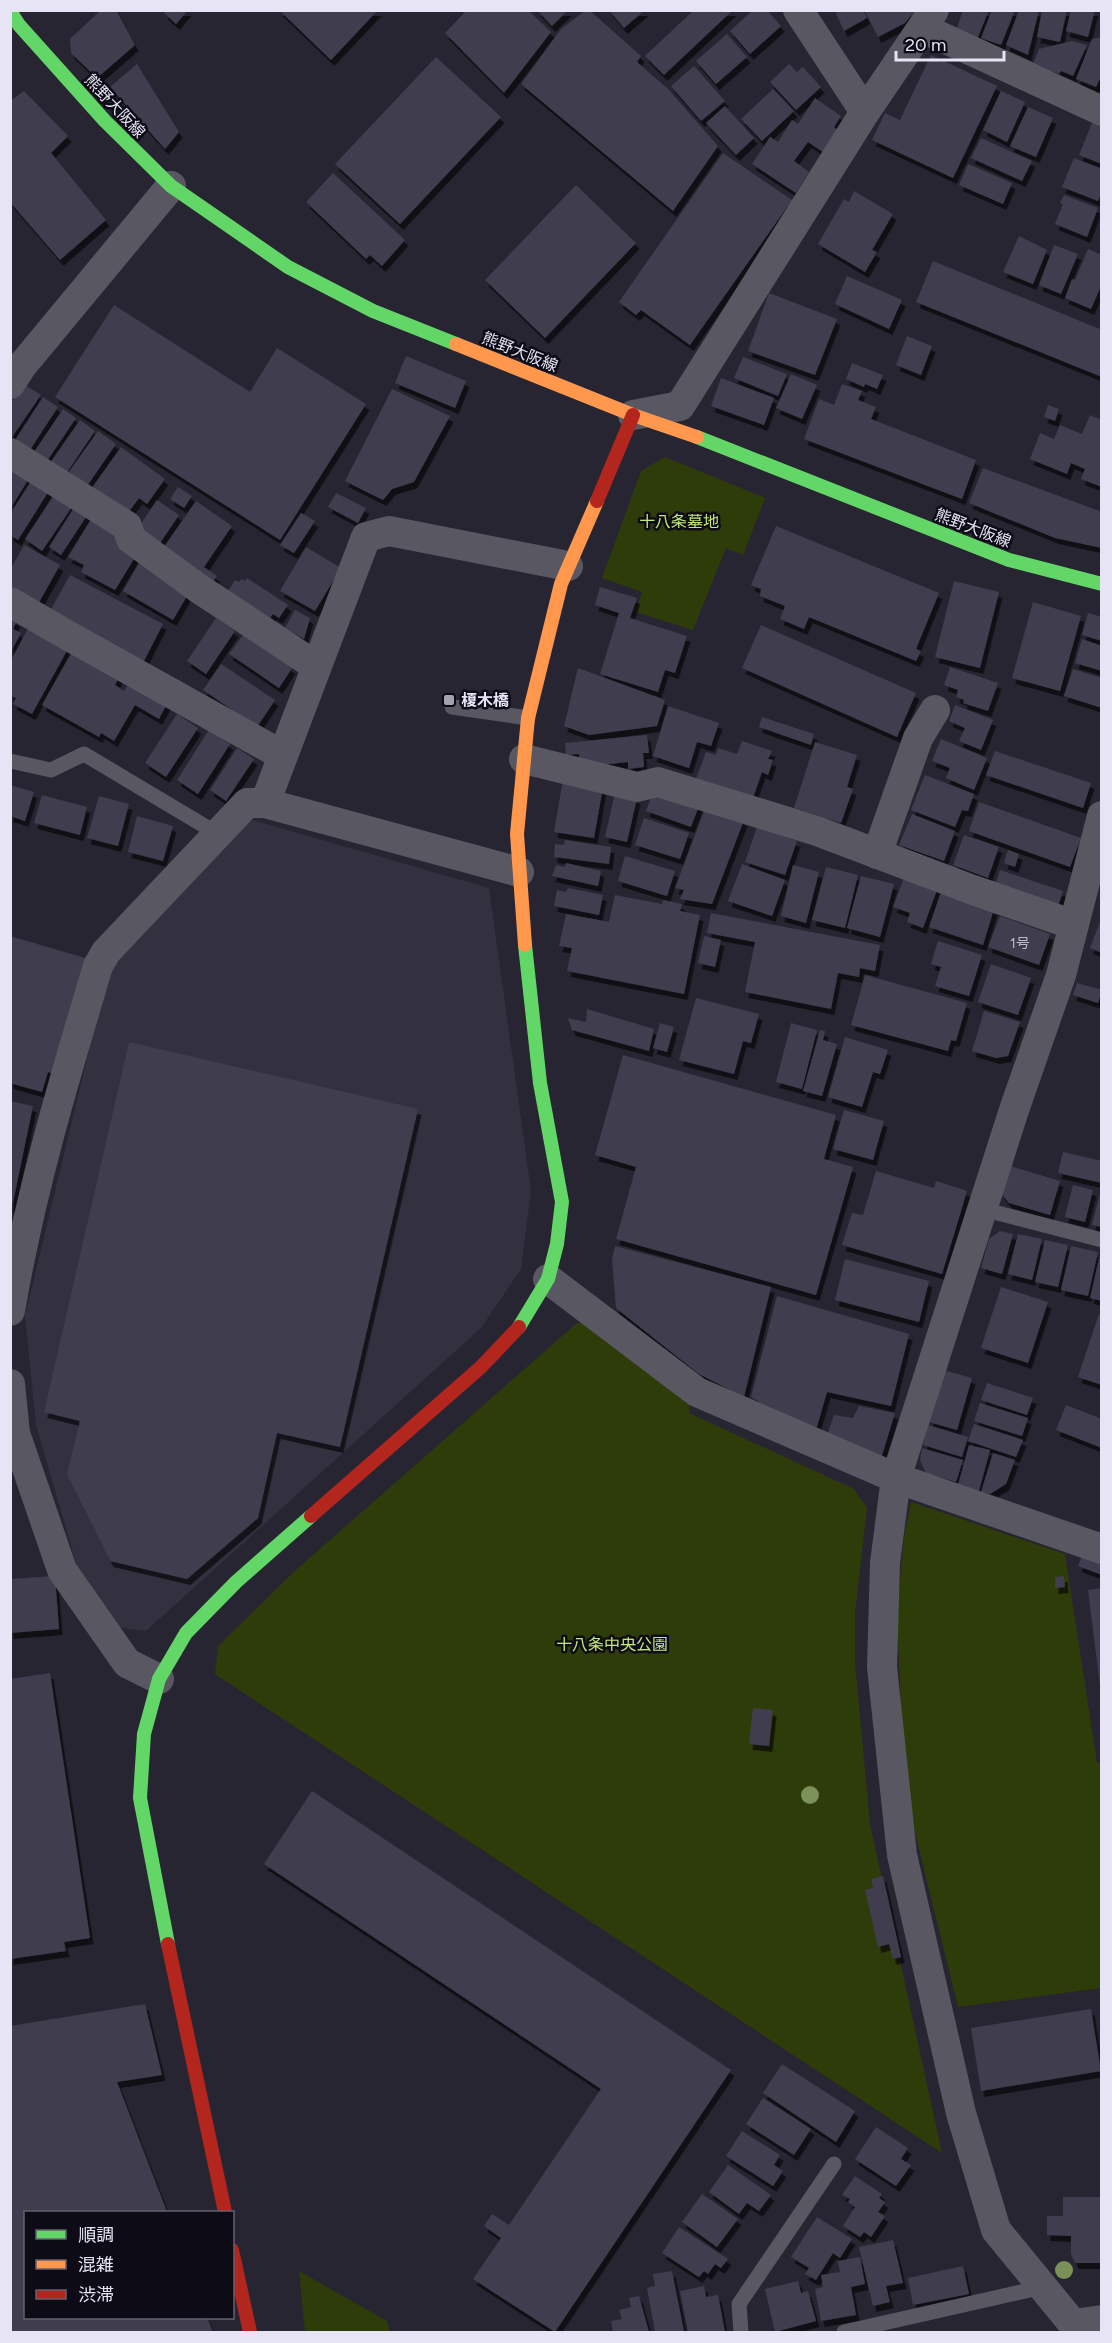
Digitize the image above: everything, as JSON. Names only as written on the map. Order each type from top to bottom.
[{"type":"street","points":[[798,10],[865,112]]},
{"type":"street","name":"熊野大阪線","points":[[10,12],[19,26],[105,121],[171,186],[288,267],[373,311],[633,415],[714,443],[1009,560],[1101,584]]},
{"type":"street","points":[[225,2211],[153,1873],[140,1798],[144,1734],[159,1679],[186,1633],[236,1582],[482,1367],[522,1324],[548,1279],[558,1244],[562,1202],[540,1083],[526,973],[517,834],[528,718],[561,584],[568,566],[633,415],[680,406],[865,112],[928,19],[1101,111]]},
{"type":"street","points":[[10,384],[171,186]]},
{"type":"street","points":[[10,453],[127,526],[131,539],[198,588],[316,666]]},
{"type":"street","points":[[265,803],[366,537],[388,531],[568,566]]},
{"type":"street","points":[[10,602],[282,755]]},
{"type":"street","points":[[877,854],[918,738],[935,710]]},
{"type":"street","points":[[524,759],[637,787],[658,782],[817,831],[973,890],[1074,925]]},
{"type":"street","points":[[10,1311],[18,1264],[54,1115],[98,966],[106,952],[248,803],[265,803],[519,872]]},
{"type":"street","points":[[1083,2325],[1043,2287],[996,2230],[961,2113],[902,1855],[882,1667],[885,1563],[896,1478],[1014,1110],[1061,975],[1101,816]]},
{"type":"street","points":[[548,1279],[697,1392],[896,1478],[1101,1549]]},
{"type":"street","points":[[10,1384],[15,1433],[62,1570],[127,1663],[159,1679]]},
{"type":"street","points":[[234,2259],[250,2332]]},
{"type":"lane","points":[[452,707],[528,718]]},
{"type":"lane","points":[[10,761],[51,770],[84,754],[218,834]]},
{"type":"lane","points":[[982,1209],[1101,1240]]},
{"type":"lane","points":[[741,2332],[740,2304],[834,2164]]},
{"type":"lane","points":[[844,2332],[1043,2287]]},
{"type":"shaded area","points":[[249,819],[489,888],[531,1191],[521,1269],[481,1328],[146,1631],[115,1627],[79,1573],[36,1425],[25,1316],[110,963]]},
{"type":"green space","name":"十八条墓地","points":[[665,457],[765,498],[743,555],[726,548],[693,630],[636,612],[642,592],[602,578],[641,471]]},
{"type":"green space","name":"十八条中央公園","points":[[587,1322],[689,1400],[689,1413],[854,1489],[867,1508],[855,1613],[855,1663],[870,1824],[942,2153],[215,1674],[218,1646],[297,1569],[577,1323]]},
{"type":"green space","points":[[911,1502],[1065,1554],[1097,1763],[1101,1763],[1101,1988],[958,2007],[913,1824],[902,1729],[897,1614],[904,1538]]},
{"type":"green space","points":[[299,2271],[387,2321],[390,2332],[305,2332]]},
{"type":"building","points":[[101,10],[116,10],[135,45],[97,78],[71,53],[70,39]]},
{"type":"building","points":[[166,10],[188,10],[176,24],[164,13]]},
{"type":"building","points":[[279,10],[378,10],[331,60]]},
{"type":"building","points":[[467,10],[528,10],[551,32],[504,93],[445,33]]},
{"type":"building","points":[[537,10],[568,10],[552,26]]},
{"type":"building","points":[[589,10],[641,56],[637,62],[668,89],[718,146],[673,211],[521,84],[561,29]]},
{"type":"building","points":[[609,10],[645,10],[624,28]]},
{"type":"building","points":[[694,10],[733,10],[664,75],[645,56]]},
{"type":"building","points":[[753,10],[767,10],[781,26],[750,54],[730,31]]},
{"type":"building","points":[[838,10],[863,10],[867,18],[844,31],[836,13]]},
{"type":"building","points":[[864,10],[914,10],[914,12],[905,23],[878,37]]},
{"type":"building","points":[[963,10],[989,10],[976,42],[955,34]]},
{"type":"building","points":[[992,10],[1015,10],[1001,45],[981,38]]},
{"type":"building","points":[[1019,10],[1039,10],[1028,55],[1006,45]]},
{"type":"building","points":[[1042,10],[1067,10],[1060,42],[1037,37]]},
{"type":"building","points":[[1071,10],[1095,10],[1088,37],[1066,31]]},
{"type":"building","points":[[727,34],[747,57],[716,84],[696,61]]},
{"type":"building","points":[[1102,37],[1102,74],[1096,87],[1076,79],[1092,39]]},
{"type":"building","points":[[1072,41],[1087,45],[1073,76],[1061,71],[1059,74],[1033,64],[1039,49]]},
{"type":"building","points":[[931,55],[997,86],[953,178],[872,140],[885,113],[900,120]]},
{"type":"building","points":[[436,57],[501,117],[400,224],[335,164]]},
{"type":"building","points":[[137,64],[179,132],[165,149],[110,87]]},
{"type":"building","points":[[789,64],[797,72],[803,67],[821,87],[796,110],[770,82]]},
{"type":"building","points":[[694,66],[725,101],[701,121],[671,86]]},
{"type":"building","points":[[773,89],[794,111],[762,141],[741,119]]},
{"type":"building","points":[[24,91],[68,136],[51,153],[106,220],[60,260],[10,202],[10,101]]},
{"type":"building","points":[[1001,91],[1025,102],[1007,142],[983,130]]},
{"type":"building","points":[[815,98],[841,116],[834,127],[837,130],[823,152],[808,142],[794,161],[809,172],[796,193],[752,164],[770,137],[778,142],[792,120],[798,124]]},
{"type":"building","points":[[725,106],[754,138],[736,155],[706,123]]},
{"type":"building","points":[[1028,107],[1053,118],[1036,157],[1010,146]]},
{"type":"building","points":[[1092,123],[1102,126],[1102,164],[1079,155]]},
{"type":"building","points":[[981,138],[1032,161],[1022,181],[971,158]]},
{"type":"building","points":[[723,153],[792,200],[690,345],[641,310],[636,315],[619,302]]},
{"type":"building","points":[[1074,158],[1102,169],[1102,192],[1098,201],[1062,187]]},
{"type":"building","points":[[968,164],[1012,183],[1003,204],[959,185]]},
{"type":"building","points":[[333,173],[405,240],[382,266],[370,255],[366,259],[306,202]]},
{"type":"building","points":[[576,185],[636,243],[545,338],[485,280]]},
{"type":"building","points":[[854,191],[893,214],[872,250],[877,252],[865,272],[818,244],[844,199],[849,202]]},
{"type":"building","points":[[1064,195],[1098,208],[1087,237],[1055,224]]},
{"type":"building","points":[[1019,236],[1047,250],[1033,284],[1003,272]]},
{"type":"building","points":[[1054,245],[1078,254],[1061,294],[1039,285]]},
{"type":"building","points":[[1088,249],[1102,255],[1102,284],[1091,309],[1065,298]]},
{"type":"building","points":[[933,261],[1102,330],[1102,377],[916,302]]},
{"type":"building","points":[[847,276],[902,300],[889,329],[835,304]]},
{"type":"building","points":[[769,293],[837,319],[815,375],[748,351]]},
{"type":"building","points":[[114,305],[250,392],[277,348],[366,404],[280,540],[55,397]]},
{"type":"building","points":[[907,336],[932,346],[921,375],[896,365]]},
{"type":"building","points":[[406,356],[466,381],[455,408],[395,383]]},
{"type":"building","points":[[743,357],[787,374],[778,396],[734,378]]},
{"type":"building","points":[[852,363],[883,375],[877,389],[865,384],[864,387],[846,379]]},
{"type":"building","points":[[791,374],[817,385],[802,419],[776,408]]},
{"type":"building","points":[[721,378],[774,398],[764,425],[711,406]]},
{"type":"building","points":[[23,384],[41,395],[10,440],[10,404]]},
{"type":"building","points":[[842,384],[862,391],[858,400],[876,407],[871,419],[976,460],[962,499],[804,439],[819,399],[834,405]]},
{"type":"building","points":[[392,389],[450,416],[414,482],[392,489],[383,500],[345,481]]},
{"type":"building","points":[[43,397],[58,407],[28,453],[13,443]]},
{"type":"building","points":[[1048,405],[1059,409],[1055,421],[1044,417]]},
{"type":"building","points":[[63,409],[76,418],[45,464],[32,455]]},
{"type":"building","points":[[1090,415],[1102,420],[1102,487],[1081,479],[1085,469],[1071,463],[1067,474],[1030,459],[1040,433],[1054,439],[1060,425],[1082,434]]},
{"type":"building","points":[[80,420],[95,431],[66,474],[50,463]]},
{"type":"building","points":[[98,431],[116,444],[87,486],[68,473]]},
{"type":"building","points":[[121,447],[165,479],[147,504],[139,498],[125,517],[89,492]]},
{"type":"building","points":[[14,467],[30,477],[10,509],[10,472]]},
{"type":"building","points":[[983,468],[1102,512],[1102,548],[1055,538],[969,503]]},
{"type":"building","points":[[35,475],[52,486],[18,540],[10,535],[10,514]]},
{"type":"building","points":[[178,487],[192,496],[184,508],[170,499]]},
{"type":"building","points":[[56,492],[74,504],[42,551],[25,539]]},
{"type":"building","points":[[336,493],[366,508],[358,523],[328,507]]},
{"type":"building","points":[[157,500],[179,515],[156,549],[134,534]]},
{"type":"building","points":[[196,501],[232,526],[204,567],[217,576],[208,588],[159,554]]},
{"type":"building","points":[[77,503],[90,511],[61,555],[49,547]]},
{"type":"building","points":[[301,513],[315,521],[294,553],[280,545]]},
{"type":"building","points":[[93,516],[137,554],[115,590],[81,572],[84,565],[68,557]]},
{"type":"building","points":[[776,526],[939,593],[916,649],[921,651],[916,661],[809,617],[804,629],[780,619],[785,606],[760,596],[761,589],[751,585]]},
{"type":"building","points":[[24,545],[60,565],[37,606],[10,591],[10,570]]},
{"type":"building","points":[[306,547],[341,568],[315,611],[280,591]]},
{"type":"building","points":[[140,561],[191,589],[173,620],[123,591]]},
{"type":"building","points":[[70,575],[163,624],[143,663],[49,613]]},
{"type":"building","points":[[247,578],[288,605],[279,618],[273,614],[265,625],[224,597],[235,580],[245,581]]},
{"type":"building","points":[[954,581],[999,592],[980,668],[935,657]]},
{"type":"building","points":[[600,587],[637,598],[630,618],[687,636],[675,673],[665,670],[658,692],[600,674],[619,613],[595,605]]},
{"type":"building","points":[[1033,602],[1081,616],[1060,691],[1012,678]]},
{"type":"building","points":[[295,610],[310,618],[304,639],[285,628]]},
{"type":"building","points":[[1088,613],[1102,617],[1102,641],[1082,635]]},
{"type":"building","points":[[10,617],[17,621],[13,629],[21,633],[10,653]]},
{"type":"building","points":[[216,618],[235,631],[206,674],[187,661]]},
{"type":"building","points":[[30,625],[69,647],[32,714],[13,704],[16,698],[10,695],[10,662]]},
{"type":"building","points":[[761,625],[916,693],[897,737],[742,668]]},
{"type":"building","points":[[243,635],[292,668],[279,688],[229,654]]},
{"type":"building","points":[[1082,639],[1102,646],[1102,671],[1075,663]]},
{"type":"building","points":[[74,648],[121,674],[115,685],[124,691],[132,678],[169,700],[159,719],[135,705],[114,741],[101,733],[99,737],[42,705]]},
{"type":"building","points":[[221,664],[275,700],[257,727],[203,690]]},
{"type":"building","points":[[950,667],[998,683],[988,711],[963,703],[964,700],[956,697],[958,690],[944,685]]},
{"type":"building","points":[[578,668],[665,700],[657,726],[589,735],[564,726]]},
{"type":"building","points":[[1073,669],[1102,678],[1102,708],[1064,696]]},
{"type":"building","points":[[955,705],[993,720],[981,750],[959,741],[965,728],[949,721]]},
{"type":"building","points":[[668,706],[719,723],[711,746],[697,742],[689,768],[653,756]]},
{"type":"building","points":[[177,714],[198,728],[166,777],[145,763]]},
{"type":"building","points":[[762,717],[814,734],[811,745],[759,727]]},
{"type":"building","points":[[209,730],[230,744],[198,794],[177,780]]},
{"type":"building","points":[[647,735],[649,753],[643,753],[644,767],[628,769],[628,762],[591,766],[579,762],[579,754],[566,755],[565,743]]},
{"type":"building","points":[[941,739],[987,758],[974,790],[946,778],[950,768],[932,761]]},
{"type":"building","points":[[742,741],[772,751],[768,759],[773,760],[768,775],[762,772],[753,798],[696,779],[706,752],[716,755],[718,748],[737,754]]},
{"type":"building","points":[[815,742],[857,755],[847,787],[853,789],[841,823],[794,808]]},
{"type":"building","points":[[237,748],[254,759],[226,801],[210,790]]},
{"type":"building","points":[[995,751],[1091,783],[1083,808],[986,775]]},
{"type":"building","points":[[925,775],[974,794],[968,811],[962,810],[955,827],[911,810]]},
{"type":"building","points":[[563,780],[603,787],[594,838],[554,832]]},
{"type":"building","points":[[10,785],[34,792],[25,821],[10,816]]},
{"type":"building","points":[[655,787],[700,803],[691,827],[646,811]]},
{"type":"building","points":[[615,793],[637,798],[627,842],[605,837]]},
{"type":"building","points":[[42,795],[87,807],[80,835],[34,823]]},
{"type":"building","points":[[99,796],[129,804],[118,846],[87,838]]},
{"type":"building","points":[[979,802],[1081,838],[1070,867],[969,831]]},
{"type":"building","points":[[706,806],[744,820],[712,904],[680,899],[684,890],[675,888]]},
{"type":"building","points":[[912,814],[955,831],[944,861],[899,845]]},
{"type":"building","points":[[137,816],[173,826],[163,861],[128,852]]},
{"type":"building","points":[[644,818],[689,833],[680,859],[635,845]]},
{"type":"building","points":[[757,827],[797,841],[785,875],[745,862]]},
{"type":"building","points":[[964,835],[999,847],[988,878],[953,865]]},
{"type":"building","points":[[565,840],[611,847],[609,864],[554,857],[555,844],[564,845]]},
{"type":"building","points":[[1008,850],[1019,854],[1015,867],[1004,863]]},
{"type":"building","points":[[625,856],[675,871],[667,896],[618,881]]},
{"type":"building","points":[[566,863],[601,871],[598,886],[552,876],[556,865],[565,867]]},
{"type":"building","points":[[742,864],[785,880],[772,916],[728,901]]},
{"type":"building","points":[[793,865],[819,872],[806,923],[781,916]]},
{"type":"building","points":[[826,867],[858,875],[845,928],[812,920]]},
{"type":"building","points":[[1000,870],[1063,891],[1057,910],[994,890]]},
{"type":"building","points":[[905,875],[938,887],[923,928],[907,922],[910,913],[893,907]]},
{"type":"building","points":[[861,876],[894,884],[880,937],[847,928]]},
{"type":"building","points":[[568,888],[603,895],[599,915],[554,906],[557,890],[566,892]]},
{"type":"building","points":[[941,892],[994,909],[983,945],[929,927]]},
{"type":"building","points":[[615,895],[662,904],[663,900],[682,904],[680,911],[700,915],[684,994],[567,971],[572,948],[559,946],[566,914],[609,922]]},
{"type":"building","points":[[711,913],[880,945],[875,971],[860,968],[859,977],[838,973],[831,1009],[745,992],[755,942],[707,933]]},
{"type":"building","points":[[1000,916],[1050,934],[1039,965],[988,947]]},
{"type":"building","points":[[1102,919],[1102,953],[1090,948]]},
{"type":"building","points":[[10,936],[85,958],[58,1075],[48,1072],[42,1092],[10,1083]]},
{"type":"building","points":[[704,936],[721,940],[715,967],[698,963]]},
{"type":"building","points":[[938,941],[982,955],[969,996],[935,986],[941,967],[931,964]]},
{"type":"building","points":[[991,964],[1031,978],[1018,1015],[978,1002]]},
{"type":"building","points":[[865,975],[967,1003],[956,1041],[951,1040],[948,1051],[851,1025]]},
{"type":"building","points":[[1077,983],[1102,990],[1098,1003],[1073,995]]},
{"type":"building","points":[[696,998],[759,1014],[751,1043],[743,1041],[734,1074],[679,1060]]},
{"type":"building","points":[[587,1009],[654,1029],[649,1051],[572,1030],[568,1018],[586,1022]]},
{"type":"building","points":[[984,1011],[1020,1022],[1008,1056],[996,1058],[972,1051]]},
{"type":"building","points":[[660,1023],[674,1027],[667,1052],[653,1048]]},
{"type":"building","points":[[791,1023],[817,1030],[802,1089],[776,1082]]},
{"type":"building","points":[[820,1030],[825,1031],[823,1040],[837,1044],[822,1096],[803,1091]]},
{"type":"building","points":[[845,1037],[888,1050],[880,1074],[873,1072],[862,1107],[828,1097]]},
{"type":"building","points":[[129,1042],[418,1109],[340,1447],[277,1433],[258,1518],[187,1579],[110,1561],[67,1474],[80,1421],[44,1412]]},
{"type":"building","points":[[623,1055],[836,1115],[824,1159],[853,1167],[816,1295],[616,1239],[636,1167],[595,1155]]},
{"type":"building","points":[[10,1101],[33,1106],[12,1207],[10,1207]]},
{"type":"building","points":[[844,1110],[884,1121],[873,1160],[833,1149]]},
{"type":"building","points":[[1063,1152],[1102,1161],[1102,1183],[1058,1173]]},
{"type":"building","points":[[1010,1166],[1060,1181],[1050,1215],[1009,1203],[1001,1193]]},
{"type":"building","points":[[876,1171],[934,1188],[936,1181],[967,1191],[942,1274],[842,1245],[852,1213],[863,1215]]},
{"type":"building","points":[[1073,1185],[1093,1190],[1085,1222],[1065,1217]]},
{"type":"building","points":[[1102,1190],[1102,1227],[1092,1225]]},
{"type":"building","points":[[1000,1231],[1013,1234],[1002,1274],[981,1268],[989,1239]]},
{"type":"building","points":[[1018,1234],[1042,1239],[1032,1280],[1008,1274]]},
{"type":"building","points":[[1045,1240],[1068,1245],[1058,1287],[1035,1282]]},
{"type":"building","points":[[615,1246],[771,1287],[744,1397],[699,1374],[616,1308],[612,1259]]},
{"type":"building","points":[[1071,1246],[1098,1252],[1088,1296],[1061,1290]]},
{"type":"building","points":[[1102,1250],[1102,1301],[1090,1298]]},
{"type":"building","points":[[845,1259],[929,1281],[919,1322],[835,1300]]},
{"type":"building","points":[[1001,1287],[1048,1302],[1028,1363],[981,1348]]},
{"type":"building","points":[[777,1296],[909,1334],[891,1406],[827,1392],[814,1437],[751,1397]]},
{"type":"building","points":[[1099,1314],[1102,1315],[1102,1385],[1078,1377]]},
{"type":"building","points":[[943,1370],[972,1378],[957,1430],[929,1422]]},
{"type":"building","points":[[987,1383],[1033,1398],[1027,1415],[981,1400]]},
{"type":"building","points":[[980,1403],[1028,1418],[1022,1436],[974,1421]]},
{"type":"building","points":[[1066,1405],[1102,1419],[1102,1448],[1056,1430]]},
{"type":"building","points":[[859,1406],[895,1413],[880,1462],[825,1441],[834,1415],[853,1418]]},
{"type":"building","points":[[974,1424],[1023,1440],[1016,1457],[968,1441]]},
{"type":"building","points":[[928,1425],[968,1437],[962,1457],[923,1445]]},
{"type":"building","points":[[969,1445],[990,1450],[979,1491],[958,1485]]},
{"type":"building","points":[[922,1448],[963,1460],[956,1482],[926,1473],[920,1460]]},
{"type":"building","points":[[993,1453],[1015,1460],[1006,1484],[990,1494],[981,1492]]},
{"type":"building","points":[[1083,1553],[1102,1560],[1102,1575],[1078,1566]]},
{"type":"building","points":[[55,1576],[59,1629],[10,1633],[10,1579]]},
{"type":"building","points":[[1064,1576],[1065,1587],[1055,1588],[1055,1577]]},
{"type":"building","points":[[1102,1588],[1102,1686],[1100,1686],[1088,1590]]},
{"type":"building","points":[[50,1673],[90,1938],[64,1942],[66,1951],[10,1959],[10,1679]]},
{"type":"building","points":[[753,1708],[773,1710],[769,1746],[749,1744]]},
{"type":"building","points":[[312,1791],[731,2070],[555,2332],[473,2279],[501,2238],[484,2226],[492,2214],[509,2225],[601,2089],[264,1864]]},
{"type":"building","points":[[883,1876],[901,1957],[893,1959],[889,1944],[878,1947],[865,1890],[873,1888],[871,1879]]},
{"type":"building","points":[[145,2004],[162,2075],[117,2082],[167,2211],[24,2211],[24,2319],[207,2319],[213,2332],[10,2332],[10,2026]]},
{"type":"building","points":[[1091,2009],[1101,2071],[981,2091],[971,2028]]},
{"type":"building","points":[[782,2064],[855,2111],[836,2142],[763,2093]]},
{"type":"building","points":[[763,2098],[811,2129],[794,2155],[746,2124]]},
{"type":"building","points":[[876,2127],[908,2148],[901,2159],[911,2165],[896,2186],[855,2159]]},
{"type":"building","points":[[742,2131],[780,2155],[774,2165],[783,2171],[773,2186],[726,2156]]},
{"type":"building","points":[[728,2165],[771,2195],[759,2211],[747,2203],[739,2214],[709,2192]]},
{"type":"building","points":[[855,2176],[882,2194],[879,2198],[885,2202],[878,2212],[885,2216],[871,2237],[864,2232],[860,2237],[843,2226],[855,2207],[848,2202],[850,2199],[842,2195]]},
{"type":"building","points":[[702,2194],[738,2219],[717,2247],[682,2222]]},
{"type":"building","points":[[1063,2197],[1102,2197],[1102,2263],[1075,2263],[1071,2254],[1071,2236],[1047,2235],[1047,2216],[1063,2216]]},
{"type":"building","points":[[817,2217],[852,2239],[840,2258],[833,2253],[816,2280],[805,2274],[809,2268],[791,2257]]},
{"type":"building","points":[[679,2227],[728,2259],[721,2268],[715,2264],[708,2274],[704,2271],[699,2277],[662,2253]]},
{"type":"building","points":[[893,2240],[903,2283],[886,2286],[890,2302],[873,2306],[859,2247]]},
{"type":"building","points":[[860,2257],[865,2284],[851,2287],[856,2315],[821,2321],[815,2289],[823,2287],[821,2275],[840,2272],[838,2261]]},
{"type":"building","points":[[963,2266],[969,2294],[913,2305],[908,2278]]},
{"type":"building","points":[[672,2271],[684,2331],[655,2332],[647,2288],[655,2286],[653,2274]]},
{"type":"building","points":[[798,2281],[801,2293],[808,2291],[816,2321],[775,2332],[765,2289]]},
{"type":"building","points":[[704,2286],[706,2297],[718,2295],[725,2332],[688,2332],[680,2291]]},
{"type":"building","points":[[639,2296],[649,2332],[613,2332],[611,2321],[622,2319],[619,2310],[631,2307],[629,2298]]},
{"type":"traffic: fast","points":[[10,11],[19,25],[105,121],[171,186],[288,267],[373,311],[456,344]]},
{"type":"traffic: fast","points":[[697,437],[1009,560],[1102,584]]},
{"type":"traffic: fast","points":[[519,1327],[548,1279],[557,1244],[562,1202],[540,1083],[525,945]]},
{"type":"traffic: fast","points":[[168,1944],[140,1798],[144,1734],[159,1679],[186,1633],[236,1582],[311,1516]]},
{"type":"traffic: slow","points":[[456,344],[633,415],[697,437]]},
{"type":"traffic: slow","points":[[525,945],[517,834],[528,718],[561,584],[597,501]]},
{"type":"traffic: jam","points":[[597,501],[633,415]]},
{"type":"traffic: jam","points":[[311,1516],[481,1367],[519,1327]]},
{"type":"traffic: jam","points":[[168,1944],[225,2211]]},
{"type":"traffic: jam","points":[[234,2259],[250,2332]]},
{"type":"place","name":"榎木橋","points":[[449,700]]}]
